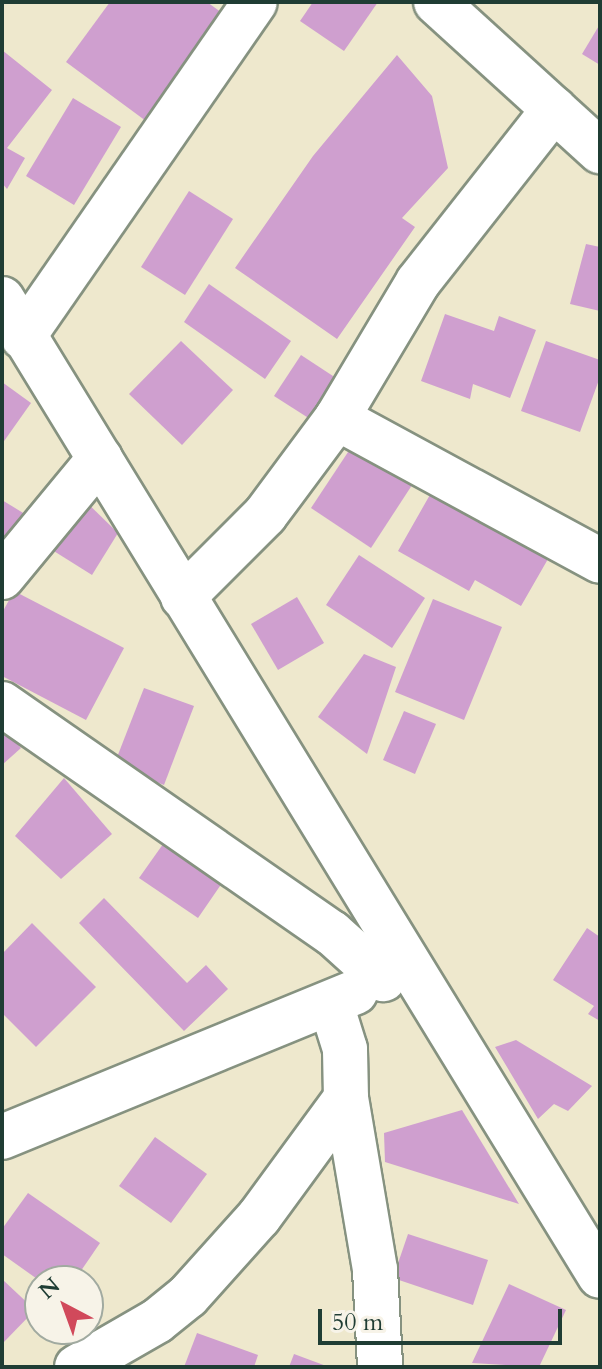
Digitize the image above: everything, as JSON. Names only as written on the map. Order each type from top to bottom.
[{"type":"street","points":[[23,337],[255,2]]},
{"type":"street","points":[[436,2],[600,151]]},
{"type":"street","points":[[183,597],[265,515],[337,418],[418,282],[554,109]]},
{"type":"street","points":[[2,299],[183,597],[398,975],[600,1276]]},
{"type":"street","points":[[337,418],[600,561]]},
{"type":"street","points":[[2,577],[100,458]]},
{"type":"street","points":[[2,704],[332,933],[398,975]]},
{"type":"street","points":[[2,1137],[398,975]]},
{"type":"street","points":[[331,1004],[345,1049],[346,1098],[375,1270],[380,1367]]},
{"type":"street","points":[[77,1367],[157,1321],[188,1296],[259,1217],[346,1098]]},
{"type":"building","points":[[110,2],[207,2],[229,18],[150,124],[66,62]]},
{"type":"building","points":[[313,2],[378,2],[344,51],[300,21]]},
{"type":"building","points":[[600,24],[600,65],[582,54]]},
{"type":"building","points":[[2,50],[52,90],[7,148],[25,158],[7,189],[2,183]]},
{"type":"building","points":[[397,55],[432,96],[448,168],[402,218],[415,227],[337,339],[235,268],[313,156]]},
{"type":"building","points":[[73,98],[121,127],[74,205],[26,176]]},
{"type":"building","points":[[189,191],[233,219],[185,295],[141,267]]},
{"type":"building","points":[[586,244],[600,247],[600,311],[570,304]]},
{"type":"building","points":[[209,284],[291,341],[265,379],[184,322]]},
{"type":"building","points":[[445,314],[494,331],[499,316],[536,330],[510,398],[473,384],[470,399],[421,381]]},
{"type":"building","points":[[181,341],[233,390],[182,445],[129,394]]},
{"type":"building","points":[[546,341],[600,360],[600,377],[580,432],[521,411]]},
{"type":"building","points":[[301,355],[336,378],[310,419],[274,396]]},
{"type":"building","points":[[2,382],[31,403],[2,444]]},
{"type":"building","points":[[356,440],[416,479],[371,548],[311,508]]},
{"type":"building","points":[[77,493],[118,533],[92,575],[41,543]]},
{"type":"building","points":[[431,493],[548,559],[521,606],[475,580],[469,591],[398,551]]},
{"type":"building","points":[[2,500],[33,519],[2,568]]},
{"type":"building","points":[[359,555],[425,598],[392,648],[326,605]]},
{"type":"building","points":[[14,591],[124,648],[86,720],[2,676],[2,613]]},
{"type":"building","points":[[297,597],[324,643],[278,670],[251,624]]},
{"type":"building","points":[[433,599],[502,627],[464,720],[395,692]]},
{"type":"building","points":[[364,654],[396,667],[367,754],[318,717]]},
{"type":"building","points":[[144,688],[194,706],[164,785],[114,765]]},
{"type":"building","points":[[404,711],[436,724],[415,774],[383,760]]},
{"type":"building","points":[[2,726],[21,748],[2,765]]},
{"type":"building","points":[[64,778],[112,834],[61,879],[15,836]]},
{"type":"building","points":[[173,830],[231,870],[198,918],[139,878]]},
{"type":"building","points":[[104,898],[187,983],[206,965],[228,989],[184,1031],[79,923]]},
{"type":"building","points":[[32,923],[96,987],[36,1047],[2,1013],[2,954]]},
{"type":"building","points":[[587,928],[600,937],[600,1021],[588,1014],[594,1006],[553,980]]},
{"type":"building","points":[[516,1040],[592,1086],[568,1111],[554,1104],[538,1119],[495,1047]]},
{"type":"building","points":[[462,1110],[519,1204],[385,1162],[384,1133]]},
{"type":"building","points":[[155,1137],[207,1174],[171,1223],[119,1186]]},
{"type":"building","points":[[28,1193],[100,1243],[85,1265],[24,1265],[24,1270],[2,1254],[2,1229]]},
{"type":"building","points":[[408,1234],[488,1260],[473,1305],[393,1278]]},
{"type":"building","points":[[2,1279],[24,1300],[24,1321],[2,1344]]},
{"type":"building","points":[[509,1284],[566,1310],[539,1367],[472,1363]]},
{"type":"building","points":[[197,1333],[258,1355],[254,1367],[184,1367]]},
{"type":"building","points":[[294,1354],[329,1367],[289,1367]]}]
